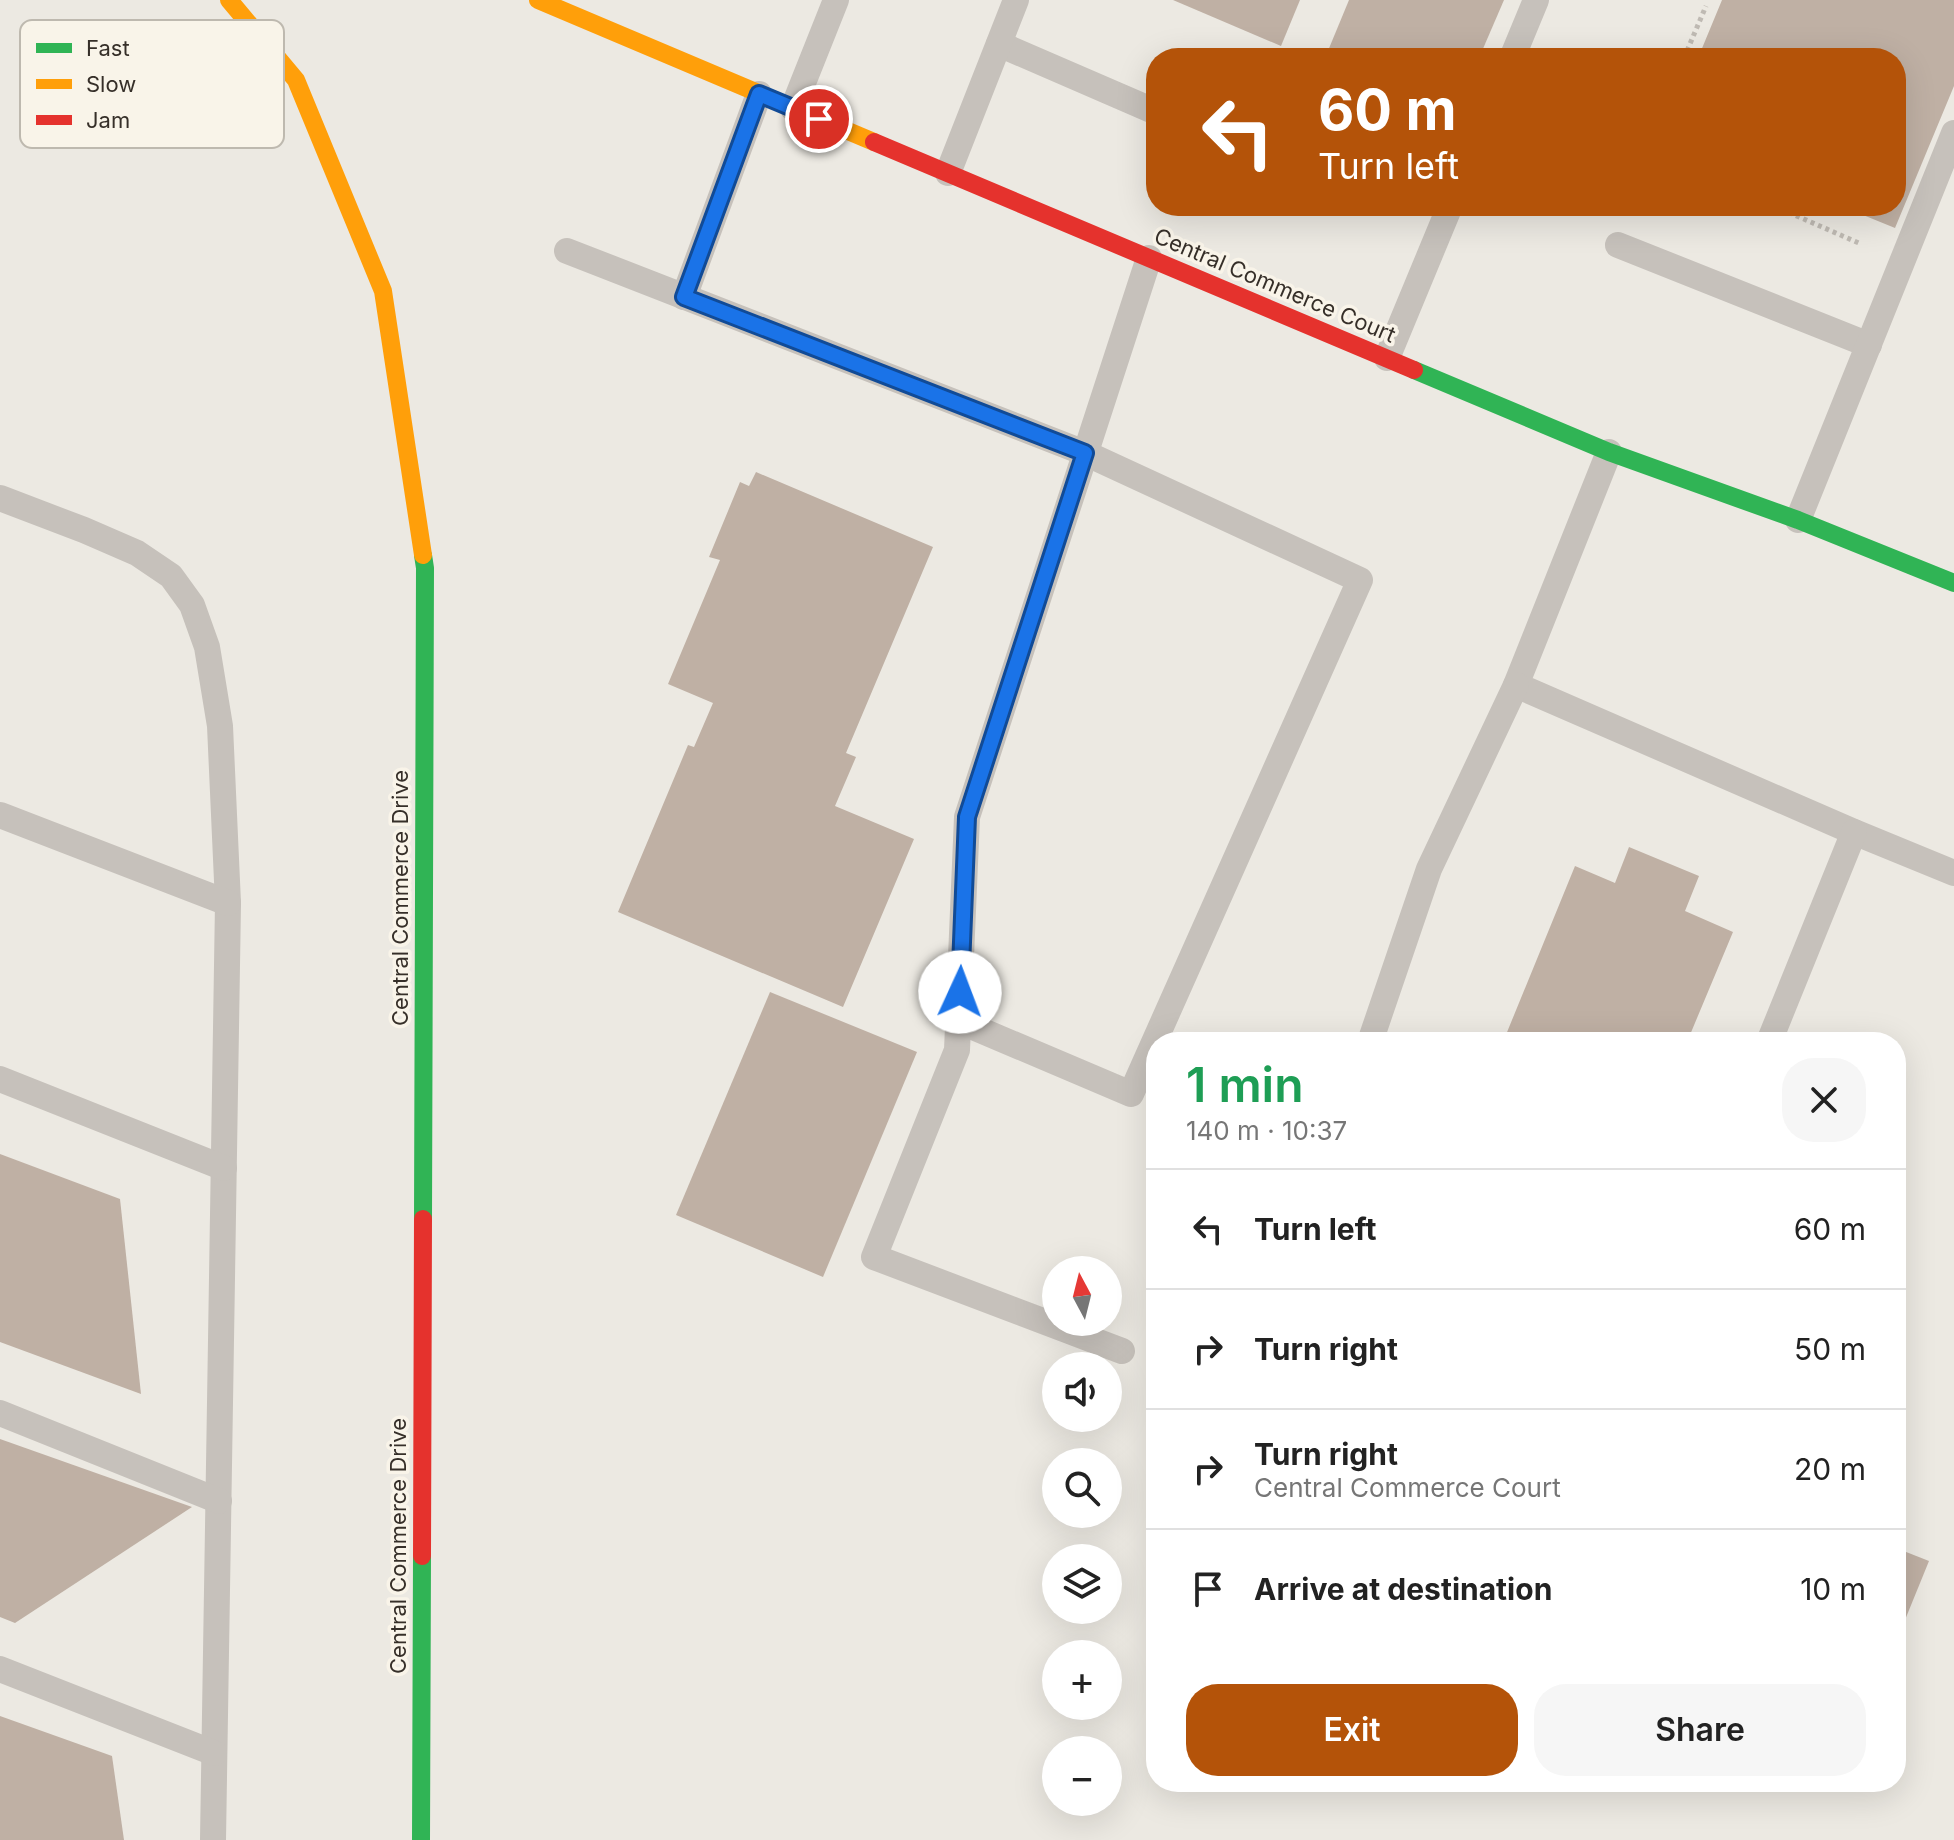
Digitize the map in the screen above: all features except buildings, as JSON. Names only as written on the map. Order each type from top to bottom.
[{"type":"street","name":"Central Commerce Drive","points":[[229,0],[246,20]]},
{"type":"street","name":"Central Commerce Court","points":[[538,0],[1609,452],[1798,520],[1954,583]]},
{"type":"street","name":"Central Commerce Drive","points":[[284,66],[296,80],[383,291],[425,568],[421,1840]]},
{"type":"lane","points":[[793,108],[836,0]]},
{"type":"lane","points":[[948,173],[1016,0]]},
{"type":"lane","points":[[1516,48],[1536,0]]},
{"type":"lane","points":[[999,44],[1146,108]]},
{"type":"lane","points":[[684,297],[759,94]]},
{"type":"lane","points":[[1798,520],[1954,133]]},
{"type":"lane","points":[[1387,358],[1446,216]]},
{"type":"lane","points":[[1618,245],[1869,345]]},
{"type":"lane","points":[[567,251],[1085,453],[1360,580],[1159,1032]]},
{"type":"lane","points":[[1122,1351],[874,1257],[957,1050],[967,817],[1149,258]]},
{"type":"lane","points":[[1373,1032],[1429,869],[1516,685],[1609,452]]},
{"type":"lane","points":[[0,498],[137,553],[171,576],[192,605],[207,647],[220,726],[228,903],[213,1840]]},
{"type":"lane","points":[[1516,685],[1954,873]]},
{"type":"lane","points":[[0,815],[228,903]]},
{"type":"lane","points":[[1773,1032],[1854,832]]},
{"type":"lane","points":[[959,1021],[1131,1094],[1146,1060]]},
{"type":"lane","points":[[0,1079],[224,1168]]},
{"type":"lane","points":[[0,1413],[219,1501]]},
{"type":"lane","points":[[0,1669],[214,1753]]},
{"type":"path","points":[[1688,48],[1706,6]]},
{"type":"path","points":[[1797,216],[1902,262]]},
{"type":"traffic: fast","points":[[1414,370],[1609,452],[1798,520],[1954,583]]},
{"type":"traffic: fast","points":[[423,555],[423,1219]]},
{"type":"traffic: fast","points":[[421,1840],[422,1556]]},
{"type":"traffic: slow","points":[[229,0],[246,20]]},
{"type":"traffic: slow","points":[[538,0],[874,142]]},
{"type":"traffic: slow","points":[[284,66],[296,80],[383,291],[423,555]]},
{"type":"traffic: jam","points":[[874,142],[1414,370]]},
{"type":"traffic: jam","points":[[422,1556],[423,1219]]},
{"type":"route","points":[[819,119],[759,94],[684,297],[1085,453],[967,817],[960,992]]}]
